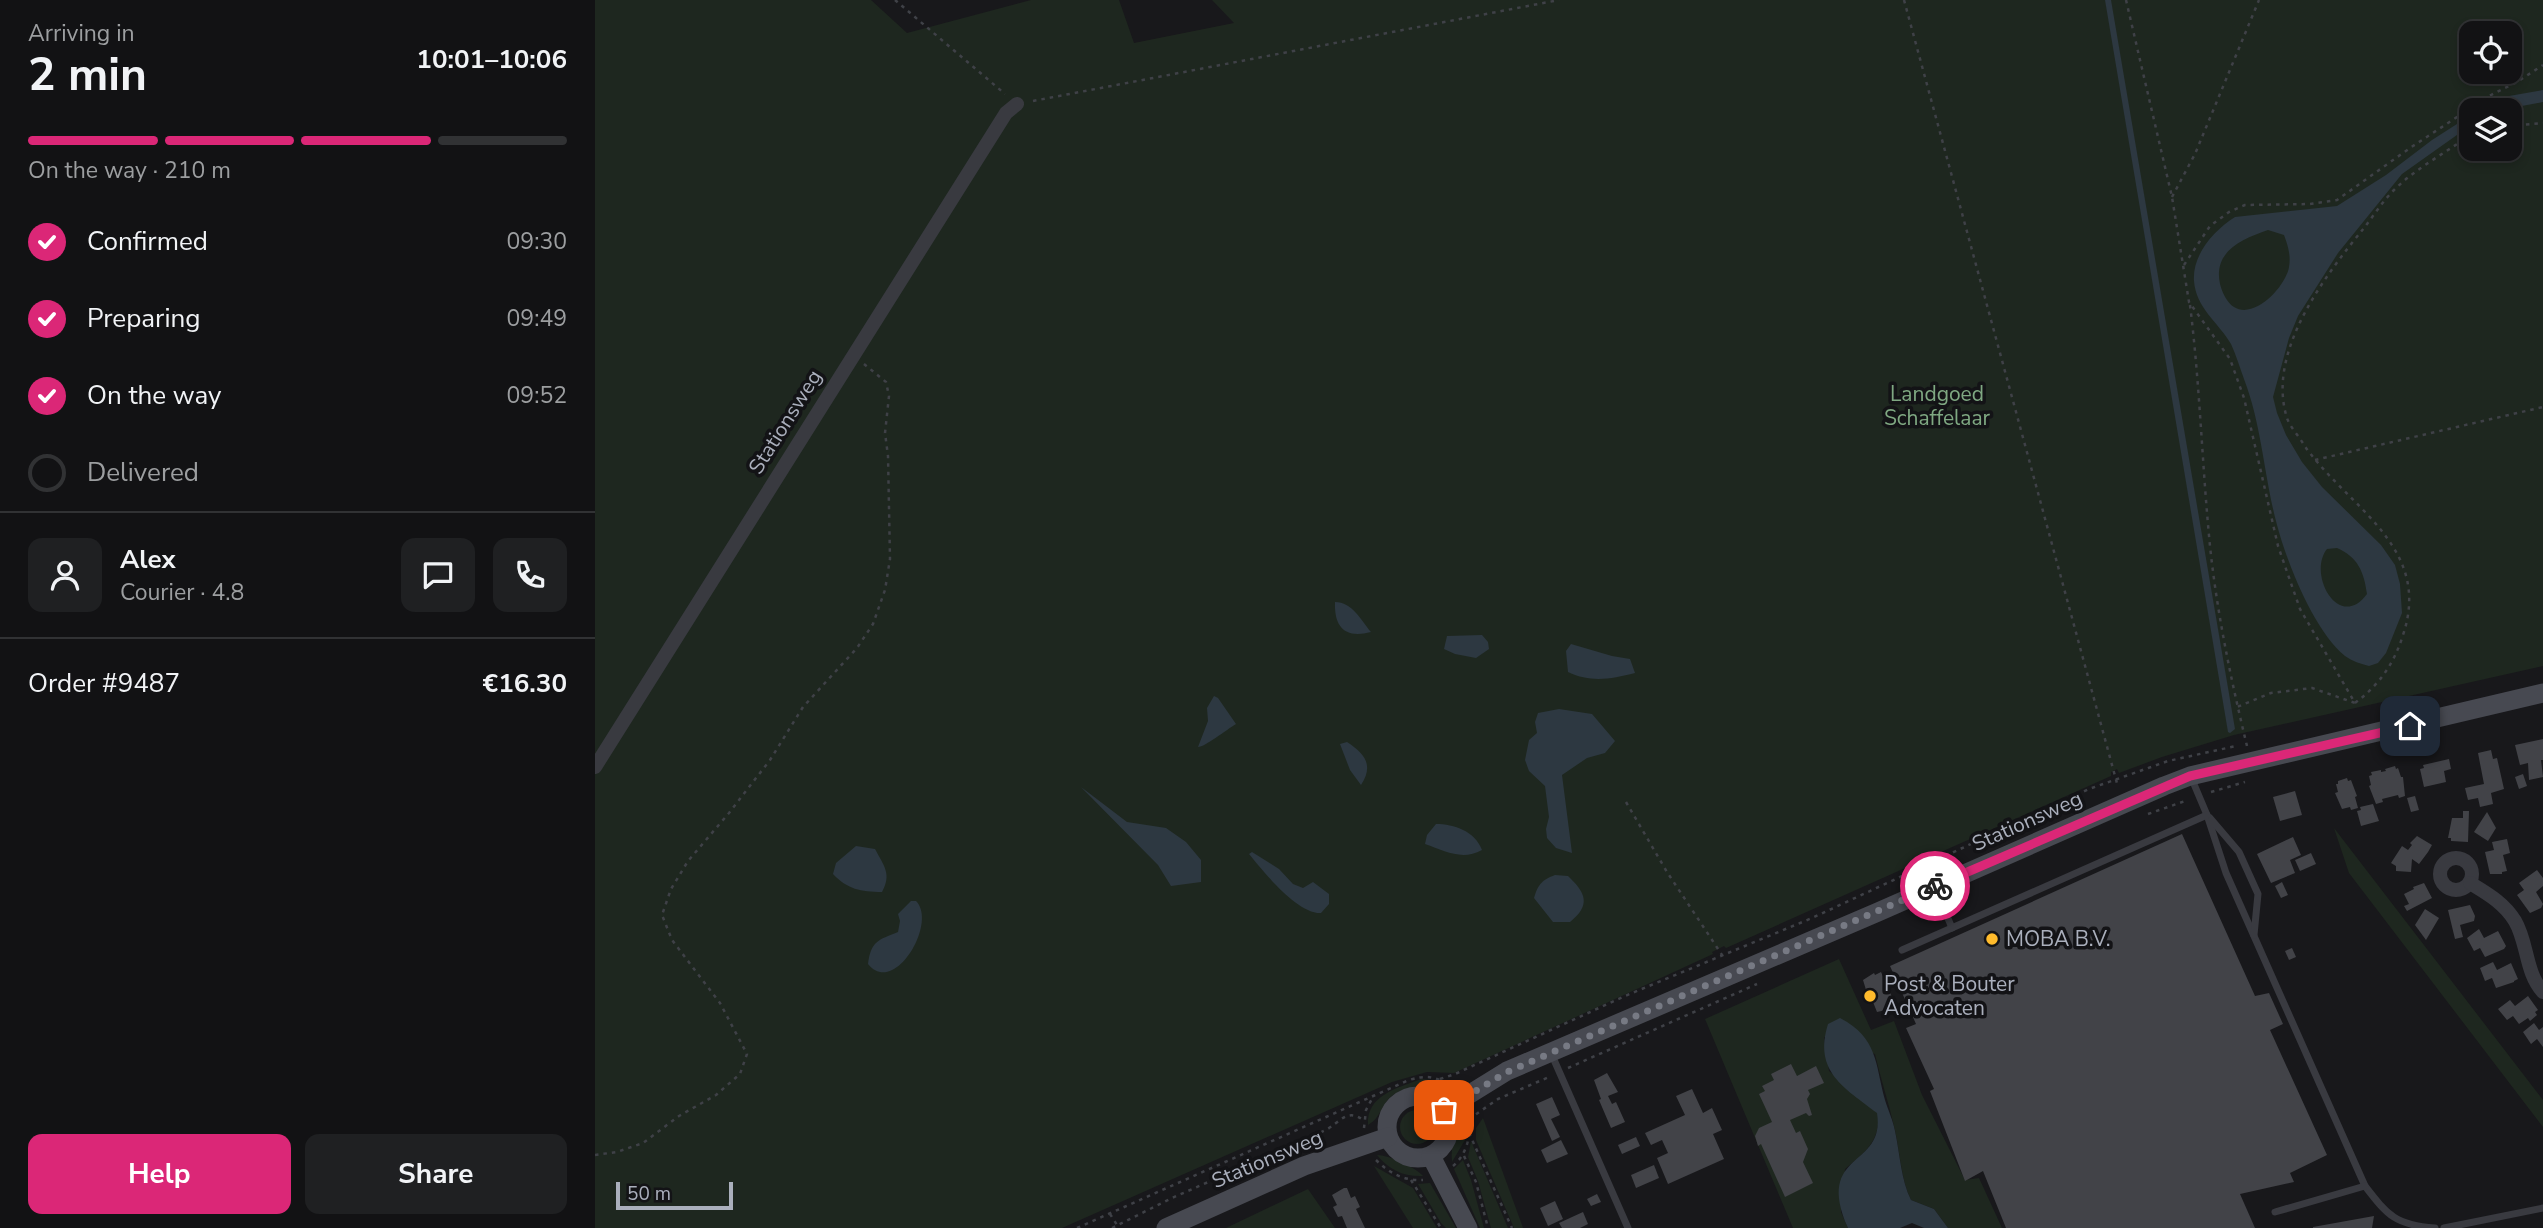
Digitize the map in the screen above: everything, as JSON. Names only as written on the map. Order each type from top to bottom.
[{"type":"main road","name":"Stationsweg","points":[[1444,1110],[1507,1072],[1551,1052],[2190,776],[2251,764],[2543,694]]},
{"type":"main road","points":[[1419,1096],[1437,1103],[1444,1110],[1449,1127],[1448,1136],[1438,1151],[1422,1158],[1405,1156],[1392,1145],[1388,1137],[1388,1117],[1400,1102],[1419,1096]]},
{"type":"main road","name":"Stationsweg","points":[[1166,1228],[1304,1166],[1388,1137]]},
{"type":"main road","points":[[1430,1156],[1468,1228]]},
{"type":"street","name":"Stationsweg","points":[[595,767],[1006,113],[1017,104]]},
{"type":"street","points":[[2470,883],[2501,902],[2517,923],[2529,965],[2543,992]]},
{"type":"lane","points":[[2190,776],[2207,815],[2226,873],[2365,1186],[2383,1210],[2409,1226],[2435,1228]]},
{"type":"lane","points":[[1902,950],[2207,815]]},
{"type":"lane","points":[[2207,815],[2239,852],[2258,894],[2254,936]]},
{"type":"lane","points":[[1934,887],[1952,928]]},
{"type":"lane","points":[[1551,1052],[1628,1228]]},
{"type":"lane","points":[[2275,1212],[2365,1186]]},
{"type":"lane","points":[[2444,1228],[2543,1208]]},
{"type":"path","points":[[895,0],[1017,104],[1559,0]]},
{"type":"path","points":[[1904,0],[2003,371],[2124,803]]},
{"type":"path","points":[[2126,0],[2172,197],[2196,343],[2210,548],[2237,707],[2246,744]]},
{"type":"path","points":[[2172,197],[2195,154],[2259,0]]},
{"type":"path","points":[[2183,265],[2210,226],[2229,212],[2245,205],[2309,204],[2337,200],[2477,103],[2543,65]]},
{"type":"path","points":[[2522,125],[2543,124]]},
{"type":"path","points":[[2355,703],[2371,691],[2395,659],[2410,616],[2408,586],[2402,560],[2391,540],[2315,460],[2287,420],[2283,375],[2298,328],[2334,266],[2394,190],[2459,143]]},
{"type":"path","points":[[2189,302],[2230,359],[2244,398],[2278,546],[2300,609],[2355,703]]},
{"type":"path","points":[[595,1155],[617,1152],[643,1143],[679,1116],[716,1095],[740,1074],[747,1054],[720,1003],[672,940],[662,915],[671,888],[688,861],[770,760],[803,708],[857,648],[873,624],[885,590],[890,559],[885,433],[889,397],[886,382],[853,355]]},
{"type":"path","points":[[2315,460],[2543,407]]},
{"type":"path","points":[[2237,707],[2271,693],[2312,688],[2355,703]]},
{"type":"path","points":[[2141,816],[2254,780]]},
{"type":"path","points":[[1626,802],[1667,872],[1722,955]]},
{"type":"path","points":[[1488,1228],[1476,1182],[1464,1156],[1469,1119],[1498,1099],[1764,982]]},
{"type":"path","points":[[1077,1228],[1374,1095],[1421,1076],[1440,1079]]},
{"type":"path","points":[[1112,1228],[1119,1227],[1172,1198],[1326,1130],[1345,1116],[1355,1115],[1363,1120],[1374,1095]]},
{"type":"path","points":[[1469,1133],[1512,1228]]},
{"type":"path","points":[[1411,1180],[1441,1228]]},
{"type":"path","points":[[1110,1214],[1119,1227]]},
{"type":"green space","name":"Landgoed Schaffelaar","points":[[595,0],[871,0],[907,33],[1031,0],[1119,0],[1134,43],[1234,23],[1212,0],[2543,0],[2543,666],[2234,735],[2119,773],[2117,769],[2111,772],[2111,776],[1726,948],[1724,946],[1712,952],[1713,954],[1454,1073],[1427,1072],[1392,1082],[1062,1228],[595,1228]]},
{"type":"green space","points":[[2334,828],[2543,1100],[2543,1127],[2349,873]]},
{"type":"green space","points":[[1839,959],[1871,1030],[1894,1021],[1922,1095],[1965,1180],[1979,1178],[2002,1228],[1948,1228],[1934,1209],[1911,1200],[1875,1054],[1824,1037],[1829,1071],[1878,1113],[1877,1131],[1865,1151],[1845,1169],[1841,1212],[1848,1228],[1793,1228],[1705,1019]]},
{"type":"green space","points":[[1421,1079],[1431,1080],[1449,1090],[1401,1091],[1389,1099],[1376,1119],[1368,1125],[1372,1106],[1378,1100],[1385,1094]]},
{"type":"green space","points":[[1417,1110],[1429,1115],[1434,1127],[1429,1139],[1417,1144],[1405,1139],[1400,1127],[1405,1115]]},
{"type":"green space","points":[[1466,1116],[1465,1140],[1452,1162],[1455,1137]]},
{"type":"green space","points":[[1483,1118],[1523,1228],[1514,1228],[1476,1140],[1476,1128]]},
{"type":"green space","points":[[1471,1141],[1508,1228],[1491,1228],[1478,1181],[1468,1157]]},
{"type":"green space","points":[[1377,1155],[1401,1162],[1423,1176],[1397,1172]]},
{"type":"green space","points":[[1463,1160],[1484,1228],[1480,1228],[1454,1169]]},
{"type":"green space","points":[[1374,1166],[1413,1188],[1437,1228],[1413,1228]]},
{"type":"green space","points":[[1430,1183],[1456,1228],[1446,1228],[1441,1223],[1418,1184]]},
{"type":"green space","points":[[1308,1189],[1335,1228],[1226,1228]]},
{"type":"shaded area","points":[[2105,0],[2111,0],[2235,729],[2230,733],[2228,732]]},
{"type":"shaded area","points":[[2543,90],[2543,102],[2522,106],[2522,98],[2505,98]]},
{"type":"shaded area","points":[[2459,123],[2459,134],[2402,174],[2338,253],[2298,316],[2289,338],[2273,397],[2286,435],[2302,462],[2322,487],[2381,545],[2395,565],[2400,584],[2402,613],[2386,653],[2378,663],[2369,666],[2348,658],[2334,645],[2312,614],[2295,577],[2277,525],[2250,397],[2231,344],[2199,299],[2194,271],[2212,236],[2235,217],[2337,206]],"holes":[[[2268,230],[2284,235],[2290,258],[2287,275],[2282,283],[2260,305],[2242,310],[2234,307],[2221,287],[2219,273],[2225,255],[2240,242]],[[2337,548],[2355,561],[2362,572],[2367,594],[2356,604],[2346,607],[2329,595],[2321,572],[2327,549]]]},
{"type":"shaded area","points":[[1335,602],[1351,608],[1371,632],[1354,634],[1343,629],[1337,618]]},
{"type":"shaded area","points":[[1482,635],[1488,642],[1489,649],[1476,658],[1444,649],[1447,636]]},
{"type":"shaded area","points":[[1571,644],[1630,659],[1635,673],[1601,679],[1585,678],[1568,672],[1566,651]]},
{"type":"shaded area","points":[[1214,696],[1236,724],[1198,747],[1208,721],[1207,708]]},
{"type":"shaded area","points":[[1559,709],[1592,714],[1615,741],[1605,753],[1587,758],[1562,775],[1572,853],[1556,848],[1547,838],[1549,817],[1545,786],[1529,771],[1525,760],[1529,740],[1537,733],[1535,722],[1538,713]]},
{"type":"shaded area","points":[[1347,742],[1366,760],[1367,772],[1361,785],[1350,770],[1340,744]]},
{"type":"shaded area","points":[[1081,787],[1127,822],[1166,828],[1186,842],[1201,860],[1201,882],[1171,886],[1158,865]]},
{"type":"shaded area","points":[[1436,824],[1450,825],[1469,833],[1482,850],[1460,855],[1425,844],[1427,835]]},
{"type":"shaded area","points":[[856,846],[875,849],[887,875],[882,892],[855,889],[833,874],[836,863]]},
{"type":"shaded area","points":[[1252,852],[1279,869],[1293,884],[1303,888],[1313,882],[1329,894],[1329,904],[1321,913],[1302,907],[1272,880],[1249,854]]},
{"type":"shaded area","points":[[1555,875],[1568,876],[1579,888],[1584,899],[1581,910],[1570,922],[1553,922],[1534,898],[1541,883]]},
{"type":"shaded area","points":[[911,901],[916,901],[921,911],[917,939],[900,964],[890,971],[878,972],[868,964],[871,950],[877,942],[898,932],[898,914]]},
{"type":"shaded area","points":[[1840,1018],[1862,1034],[1873,1053],[1911,1200],[1934,1209],[1948,1228],[1924,1228],[1912,1223],[1900,1228],[1848,1228],[1840,1203],[1839,1185],[1845,1172],[1871,1144],[1877,1131],[1877,1113],[1843,1087],[1828,1067],[1824,1041],[1828,1024]]},
{"type":"building","points":[[2543,739],[2543,777],[2529,780],[2528,763],[2520,765],[2515,745]]},
{"type":"building","points":[[2491,750],[2493,759],[2497,758],[2504,789],[2491,793],[2493,804],[2480,807],[2478,798],[2468,800],[2465,788],[2484,784],[2478,753]]},
{"type":"building","points":[[2449,759],[2451,769],[2444,771],[2446,782],[2424,787],[2420,769],[2424,768],[2423,765]]},
{"type":"building","points":[[2395,766],[2403,777],[2405,796],[2382,799],[2383,802],[2376,804],[2369,786],[2371,772],[2386,771],[2385,769]]},
{"type":"building","points":[[2523,774],[2527,786],[2519,789],[2515,777]]},
{"type":"building","points":[[2347,778],[2348,781],[2351,780],[2357,796],[2358,808],[2351,810],[2350,807],[2342,809],[2335,793],[2338,792],[2338,781]]},
{"type":"building","points":[[2295,791],[2302,815],[2280,821],[2273,797]]},
{"type":"building","points":[[2415,796],[2419,810],[2411,812],[2407,798]]},
{"type":"building","points":[[2373,804],[2379,821],[2361,826],[2357,811],[2361,810],[2360,807]]},
{"type":"building","points":[[2463,811],[2469,811],[2468,842],[2451,841],[2451,838],[2448,838],[2452,818],[2463,818]]},
{"type":"building","points":[[2487,812],[2496,828],[2488,841],[2474,832]]},
{"type":"building","points":[[2182,834],[2255,996],[2269,993],[2283,1024],[2270,1030],[2327,1155],[2290,1173],[2294,1182],[2240,1194],[2255,1228],[2006,1228],[1983,1171],[1965,1181],[1930,1091],[1934,1089],[1906,1028],[1916,1024],[1890,966]]},
{"type":"building","points":[[2417,836],[2432,845],[2428,852],[2419,864],[2412,859],[2411,872],[2396,871],[2396,866],[2391,863],[2402,846],[2408,850],[2412,845],[2410,843]]},
{"type":"building","points":[[2293,837],[2301,855],[2290,860],[2295,873],[2271,883],[2257,854]]},
{"type":"building","points":[[2507,839],[2510,853],[2503,855],[2507,871],[2490,874],[2485,852],[2494,850],[2492,842]]},
{"type":"building","points":[[2311,853],[2316,864],[2300,871],[2295,860]]},
{"type":"building","points":[[2537,870],[2543,878],[2543,886],[2536,892],[2543,904],[2541,908],[2530,913],[2517,895],[2524,890],[2519,883]]},
{"type":"building","points":[[2282,882],[2288,895],[2281,898],[2275,886]]},
{"type":"building","points":[[2424,883],[2432,898],[2407,911],[2404,906],[2409,904],[2404,894]]},
{"type":"building","points":[[2470,905],[2475,916],[2474,921],[2460,925],[2463,937],[2455,939],[2448,910]]},
{"type":"building","points":[[2425,909],[2439,918],[2426,940],[2415,925]]},
{"type":"building","points":[[2479,929],[2484,938],[2498,931],[2506,946],[2504,949],[2485,957],[2480,948],[2474,951],[2467,938]]},
{"type":"building","points":[[2292,948],[2296,957],[2289,960],[2285,951]]},
{"type":"building","points":[[2493,962],[2497,970],[2511,963],[2518,979],[2496,988],[2492,978],[2485,981],[2480,968]]},
{"type":"building","points":[[1881,972],[1895,1004],[1889,1007],[1890,1009],[1877,1012],[1873,1002],[1870,1003],[1863,980]]},
{"type":"building","points":[[2528,996],[2538,1010],[2535,1012],[2537,1015],[2530,1021],[2528,1018],[2519,1024],[2513,1016],[2507,1020],[2498,1009],[2510,1000],[2515,1006]]},
{"type":"building","points":[[2534,1023],[2539,1030],[2543,1027],[2543,1047],[2537,1039],[2531,1044],[2523,1032]]},
{"type":"building","points":[[1791,1064],[1797,1076],[1816,1066],[1824,1083],[1808,1090],[1810,1094],[1807,1099],[1812,1115],[1806,1113],[1790,1120],[1796,1133],[1800,1131],[1808,1149],[1803,1162],[1813,1183],[1785,1197],[1755,1136],[1759,1128],[1772,1122],[1759,1094],[1765,1091],[1762,1086],[1774,1080],[1771,1074]]},
{"type":"building","points":[[1607,1073],[1618,1092],[1608,1096],[1612,1104],[1616,1102],[1625,1122],[1611,1128],[1594,1080]]},
{"type":"building","points":[[1692,1089],[1703,1113],[1712,1108],[1722,1130],[1713,1134],[1724,1159],[1668,1184],[1657,1158],[1668,1153],[1662,1140],[1651,1145],[1645,1133],[1685,1115],[1676,1096]]},
{"type":"building","points":[[1552,1097],[1560,1115],[1551,1119],[1560,1137],[1552,1141],[1536,1104]]},
{"type":"building","points":[[1636,1137],[1640,1146],[1622,1154],[1618,1145]]},
{"type":"building","points":[[1561,1140],[1568,1154],[1547,1163],[1541,1150]]},
{"type":"building","points":[[1654,1165],[1659,1178],[1636,1188],[1631,1175]]},
{"type":"building","points":[[1347,1188],[1351,1198],[1355,1196],[1360,1207],[1356,1209],[1365,1228],[1347,1228],[1342,1216],[1338,1217],[1333,1207],[1337,1205],[1332,1195]]},
{"type":"building","points":[[1597,1194],[1601,1202],[1591,1206],[1587,1199]]},
{"type":"building","points":[[1555,1201],[1563,1219],[1548,1226],[1540,1208]]},
{"type":"building","points":[[1583,1212],[1588,1224],[1580,1228],[1562,1228],[1559,1223]]},
{"type":"building","points":[[2374,1216],[2372,1228],[2313,1228],[2313,1227]]},
{"type":"way so far","points":[[1444,1110],[1507,1072],[1935,886]]},
{"type":"place","name":"MOBA B.V.","points":[[1992,939]]},
{"type":"place","name":"Post & Bouter Advocaten","points":[[1870,996]]},
{"type":"route","points":[[1935,886],[2190,776],[2410,726]]}]
